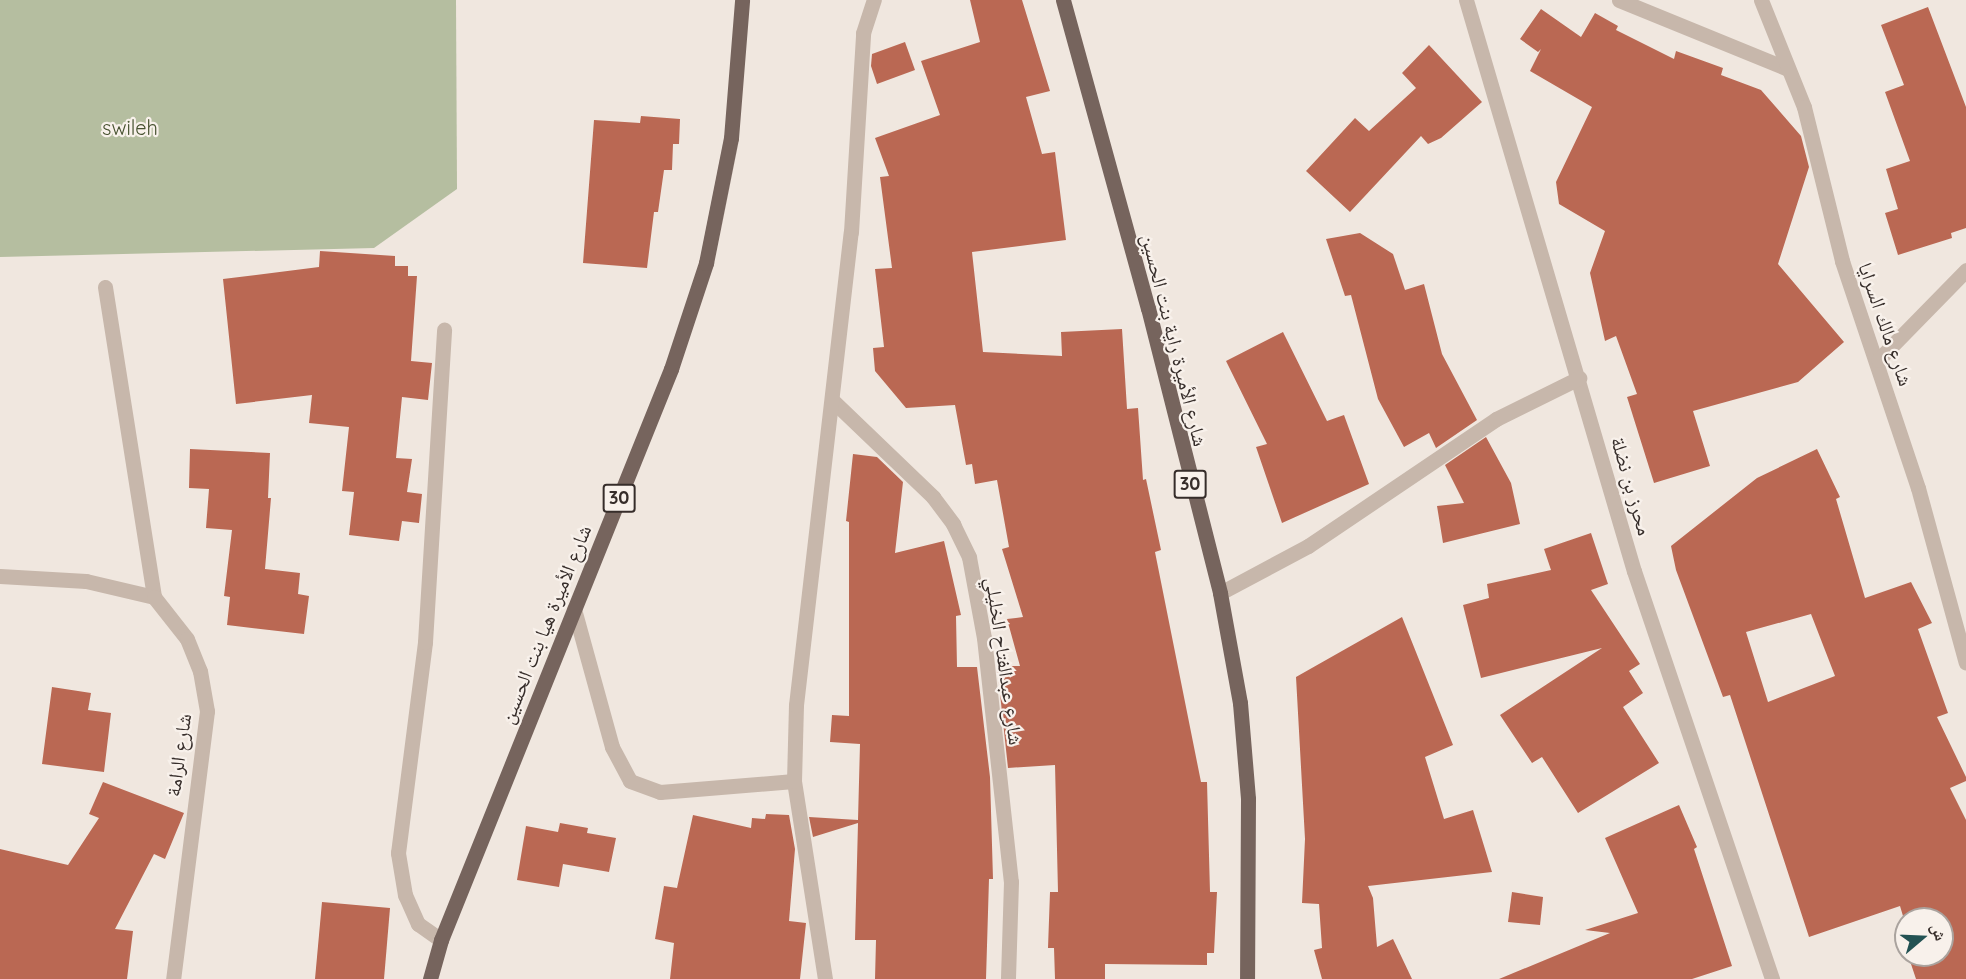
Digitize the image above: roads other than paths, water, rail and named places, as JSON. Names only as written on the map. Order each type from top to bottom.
[{"type":"main road","name":"شارع الأميرة هيا بنت الحسين","points":[[430,979],[441,940],[671,369],[706,263],[731,138],[742,0]]},
{"type":"main road","name":"شارع الأميرة راية بنت الحسين","points":[[1063,0],[1148,308],[1220,593],[1240,703],[1248,799],[1246,979]]},
{"type":"street","points":[[825,979],[794,781],[805,609],[833,401],[851,232],[863,33],[874,0]]},
{"type":"street","name":"محرز بن نضلة","points":[[1466,0],[1634,571],[1772,979]]},
{"type":"street","points":[[1618,0],[1786,68]]},
{"type":"street","name":"شارع مالك السرايا","points":[[1761,0],[1786,68],[1804,107],[1842,261],[1878,360],[1966,663]]},
{"type":"street","points":[[1878,360],[1966,270]]},
{"type":"street","points":[[0,576],[86,581],[154,597],[105,286]]},
{"type":"street","points":[[441,940],[418,924],[405,895],[399,853],[426,642],[444,330]]},
{"type":"street","points":[[1220,593],[1308,546],[1496,419],[1579,378]]},
{"type":"street","name":"شارع عبدالفتاح الخليلي","points":[[833,401],[933,497],[953,524],[969,557],[984,638],[1011,882],[1008,979]]},
{"type":"street","name":"شارع الرامة","points":[[154,597],[187,639],[201,671],[207,711],[173,979]]},
{"type":"street","points":[[574,609],[612,747],[630,781],[660,792],[794,781]]},
{"type":"park label","name":"swileh","points":[[130,127]]}]
